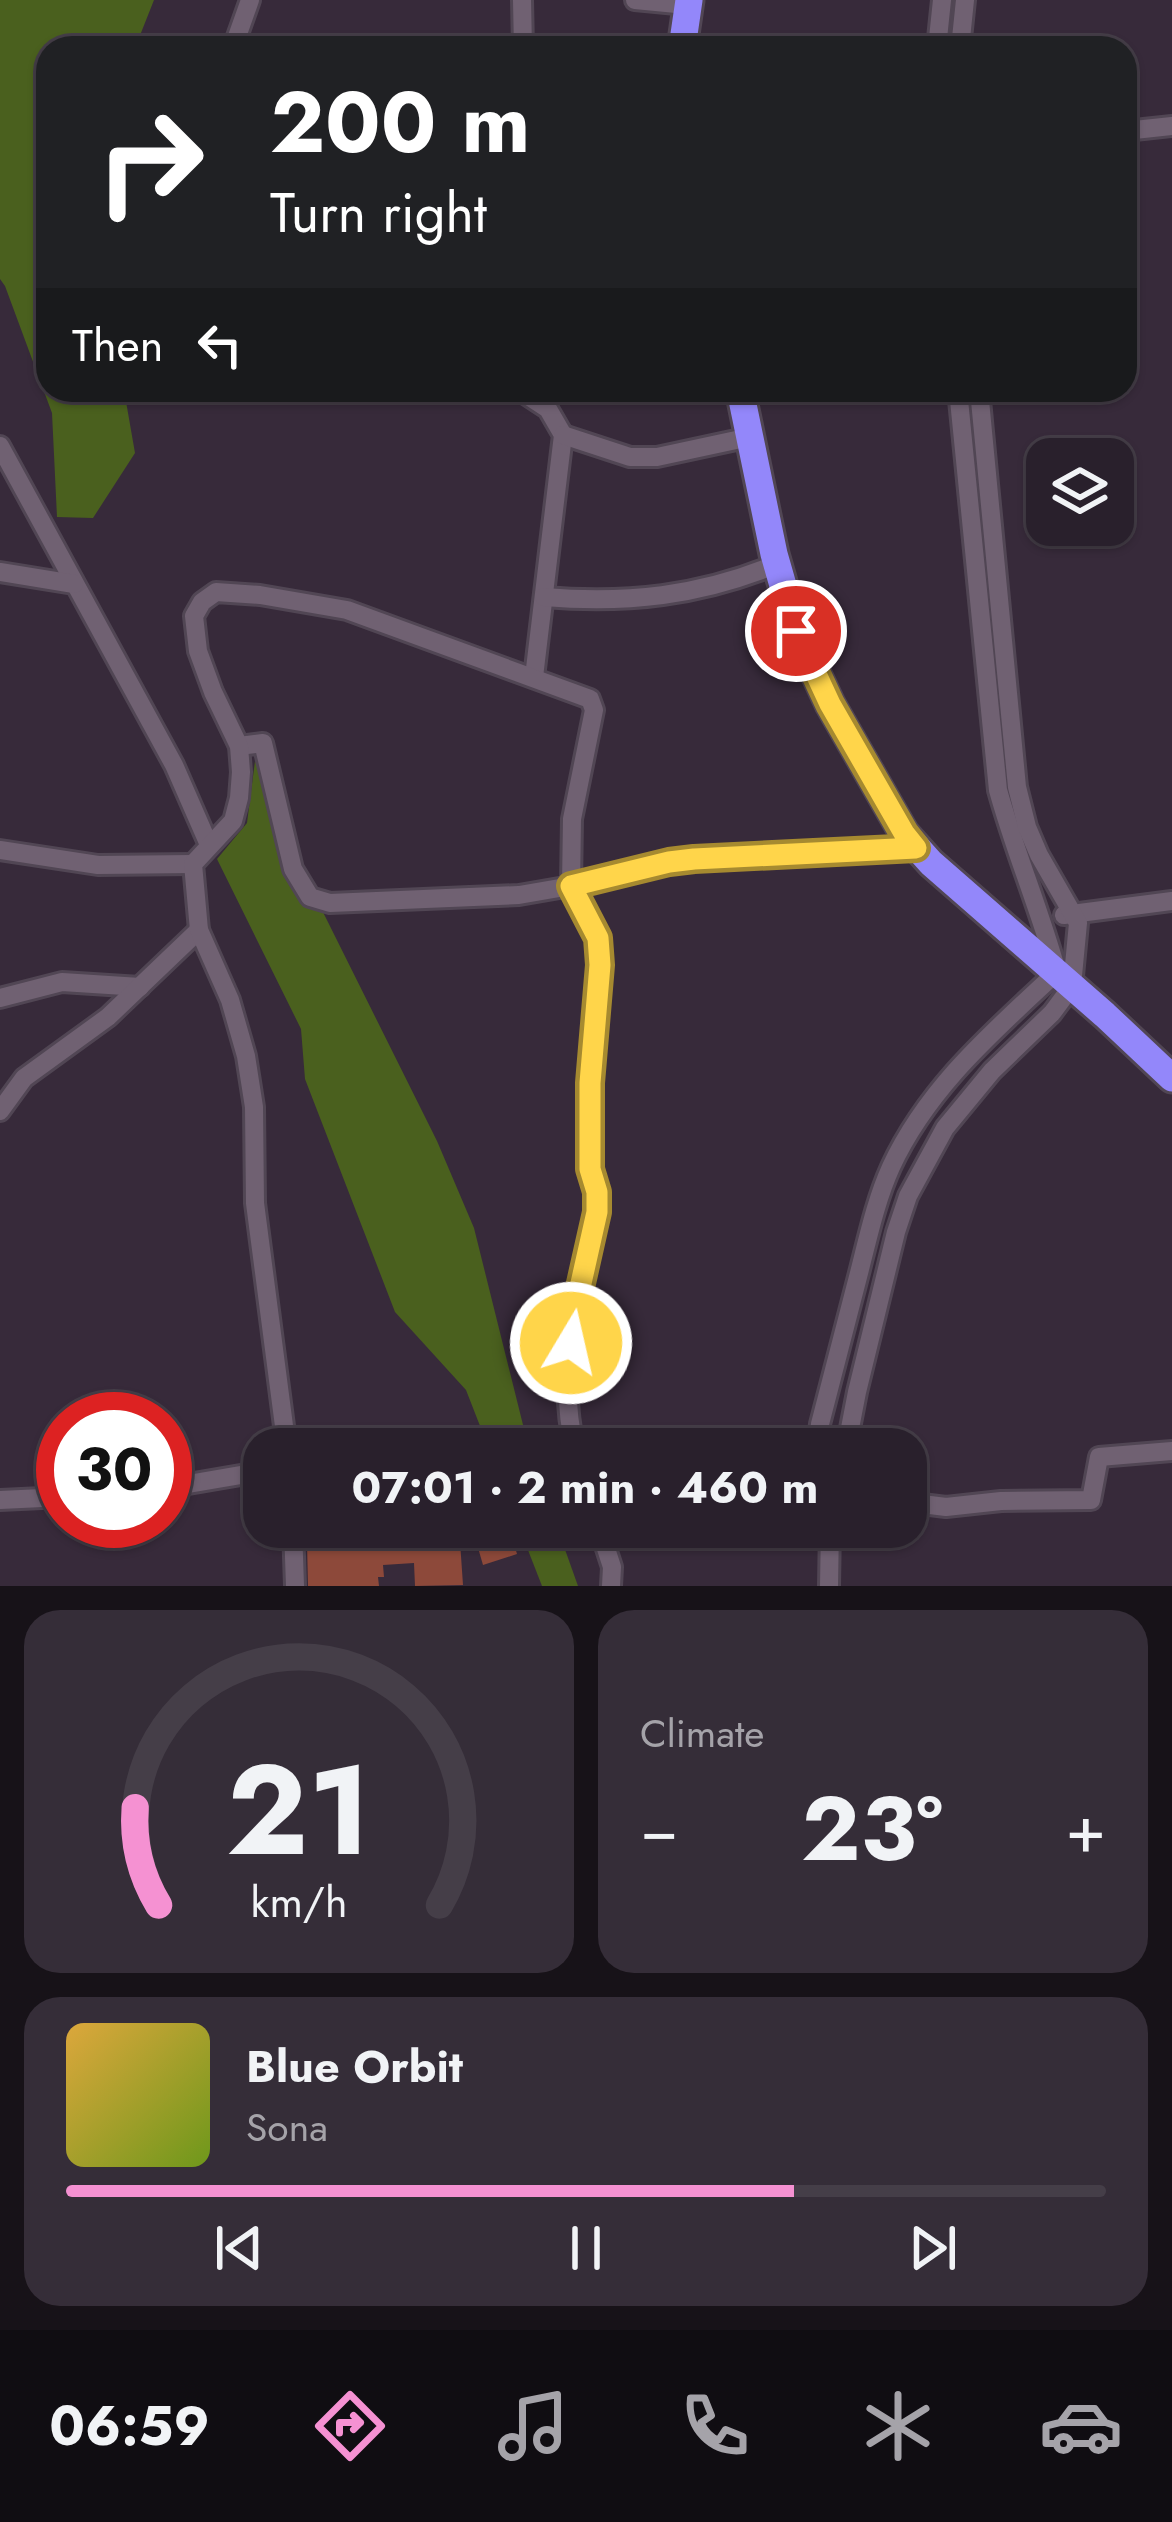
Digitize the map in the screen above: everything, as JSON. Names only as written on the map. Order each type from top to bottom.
[{"type":"highway","points":[[684,36],[688,2]]},
{"type":"highway","points":[[743,402],[796,631],[830,704],[904,833],[1172,1078]]},
{"type":"street","points":[[237,36],[250,0]]},
{"type":"street","points":[[523,0],[523,36]]},
{"type":"street","points":[[635,0],[688,2]]},
{"type":"street","points":[[938,36],[942,0]]},
{"type":"street","points":[[961,36],[964,0]]},
{"type":"street","points":[[1137,130],[1172,126]]},
{"type":"street","points":[[534,677],[563,435],[548,409],[537,402]]},
{"type":"street","points":[[959,402],[998,790],[1010,837],[1064,979]]},
{"type":"street","points":[[851,1428],[908,1196],[945,1128],[992,1071],[1052,1013],[1078,923],[1039,855],[1017,787],[980,402]]},
{"type":"street","points":[[563,435],[630,457],[657,457],[750,436]]},
{"type":"street","points":[[0,446],[175,765],[208,845]]},
{"type":"street","points":[[544,597],[624,601],[707,589],[777,564]]},
{"type":"street","points":[[0,572],[74,584]]},
{"type":"street","points":[[284,1428],[255,1203],[249,1073],[230,1000],[199,930],[194,864],[233,820],[240,785],[239,746],[198,651],[194,616],[216,592],[347,610],[590,699],[594,710],[572,819],[571,886],[598,938],[590,1083],[590,1169],[597,1212],[568,1352],[570,1428]]},
{"type":"street","points":[[239,746],[263,743],[293,869],[310,897],[330,903],[519,895],[686,860],[916,848]]},
{"type":"street","points":[[0,850],[98,866],[194,864]]},
{"type":"street","points":[[1042,917],[1172,901]]},
{"type":"street","points":[[0,1111],[24,1078],[108,1017],[199,930]]},
{"type":"street","points":[[820,1428],[890,1168],[918,1120],[969,1054],[1064,979]]},
{"type":"street","points":[[0,998],[62,982],[140,987]]},
{"type":"street","points":[[927,1505],[1091,1500],[1099,1456],[1172,1451]]},
{"type":"street","points":[[192,1484],[243,1475]]},
{"type":"street","points":[[0,1500],[36,1498]]},
{"type":"street","points":[[293,1548],[295,1586]]},
{"type":"street","points":[[606,1548],[611,1586]]},
{"type":"street","points":[[829,1586],[830,1548]]},
{"type":"green space","points":[[0,0],[154,0],[140,36],[36,36],[36,370],[0,279]]},
{"type":"green space","points":[[48,402],[126,402],[135,453],[93,518],[57,517]]},
{"type":"green space","points":[[255,761],[474,1228],[524,1428],[481,1428],[466,1390],[395,1312],[305,1079],[301,1029],[217,859],[247,823]]},
{"type":"green space","points":[[527,1548],[564,1548],[578,1586],[542,1586]]},
{"type":"building","points":[[307,1548],[460,1548],[463,1585],[415,1586],[414,1563],[383,1565],[379,1586],[308,1586]]},
{"type":"building","points":[[478,1548],[515,1548],[517,1554],[483,1565]]},
{"type":"route","points":[[571,1343],[597,1212],[590,1169],[590,1083],[600,965],[598,938],[571,886],[669,862],[718,856],[916,848],[830,704],[796,631]]}]
